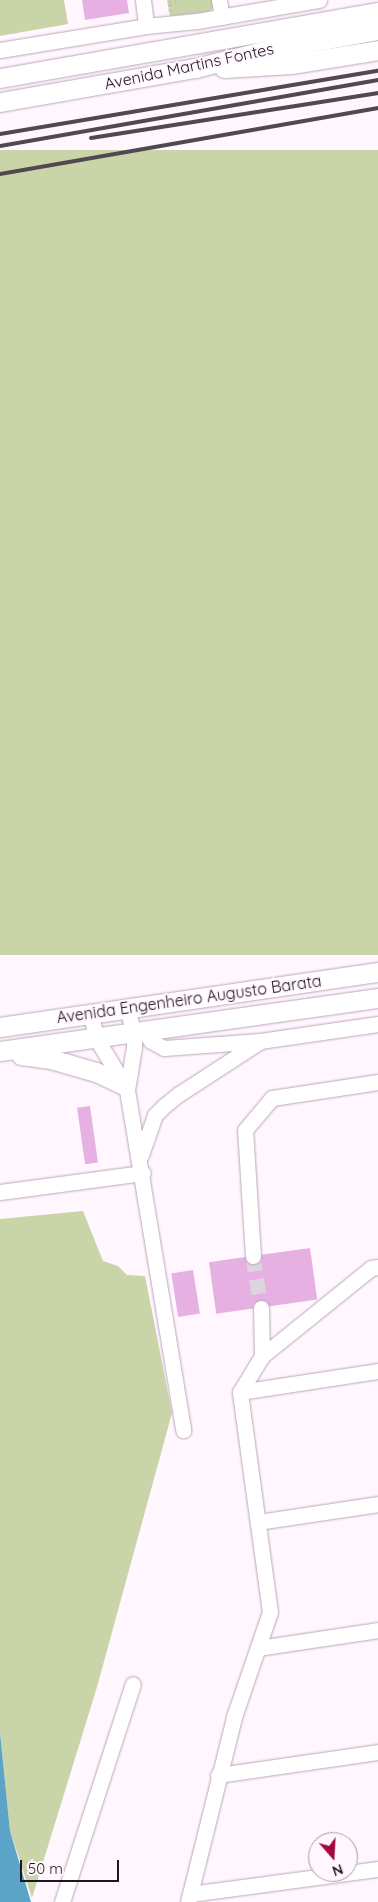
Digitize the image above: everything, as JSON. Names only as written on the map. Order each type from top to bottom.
[{"type":"main road","name":"Avenida Martins Fontes","points":[[0,78],[378,12]]},
{"type":"main road","name":"Avenida Martins Fontes","points":[[0,102],[195,68],[271,49],[378,30]]},
{"type":"main road","points":[[195,68],[276,66],[369,52]]},
{"type":"main road","name":"Avenida Engenheiro Augusto Barata","points":[[0,1027],[378,972]]},
{"type":"main road","name":"Avenida Engenheiro Augusto Barata","points":[[0,1052],[378,998]]},
{"type":"main road","points":[[0,1052],[51,1059],[96,1072],[126,1087]]},
{"type":"street","points":[[143,0],[146,26]]},
{"type":"street","points":[[219,0],[222,17]]},
{"type":"street","points":[[0,50],[146,26],[222,17],[319,0]]},
{"type":"street","points":[[127,1008],[139,1032],[164,1048],[260,1041],[378,1024]]},
{"type":"street","points":[[91,1014],[96,1038],[126,1087],[141,1166],[183,1430]]},
{"type":"street","points":[[126,1087],[139,1032]]},
{"type":"street","points":[[141,1166],[152,1122],[164,1106],[179,1094],[260,1041]]},
{"type":"street","points":[[253,1256],[245,1130],[272,1098],[378,1082]]},
{"type":"street","points":[[0,1192],[141,1166]]},
{"type":"street","points":[[378,1267],[371,1268],[262,1356],[240,1392],[270,1612],[234,1717],[218,1775],[189,1898],[378,1869]]},
{"type":"street","points":[[261,1308],[262,1356]]},
{"type":"street","points":[[240,1392],[378,1371]]},
{"type":"street","points":[[258,1522],[378,1504]]},
{"type":"street","points":[[258,1648],[378,1630]]},
{"type":"street","points":[[62,1902],[88,1814],[133,1684]]},
{"type":"street","points":[[218,1775],[378,1752]]},
{"type":"green space","points":[[0,0],[64,0],[68,24],[0,36]]},
{"type":"green space","points":[[167,0],[214,0],[213,8],[208,12],[170,16]]},
{"type":"green space","points":[[0,150],[378,150],[378,955],[0,955]]},
{"type":"green space","points":[[83,1211],[103,1261],[118,1266],[127,1275],[145,1276],[172,1413],[97,1687],[32,1898],[10,1831],[0,1733],[0,1219]]},
{"type":"water","points":[[0,1733],[10,1831],[31,1902],[0,1902]]},
{"type":"building","points":[[82,0],[127,0],[129,13],[85,20]]},
{"type":"building","points":[[90,1106],[98,1162],[85,1164],[77,1108]]},
{"type":"building","points":[[310,1248],[317,1299],[216,1314],[209,1262]]},
{"type":"building","points":[[193,1270],[200,1313],[178,1317],[171,1273]]},
{"type":"tunnel","points":[[253,1256],[261,1308]]},
{"type":"railway","points":[[0,134],[378,71]]},
{"type":"railway","points":[[0,146],[378,80]]},
{"type":"railway","points":[[91,138],[378,93]]},
{"type":"railway","points":[[0,174],[378,108]]}]
